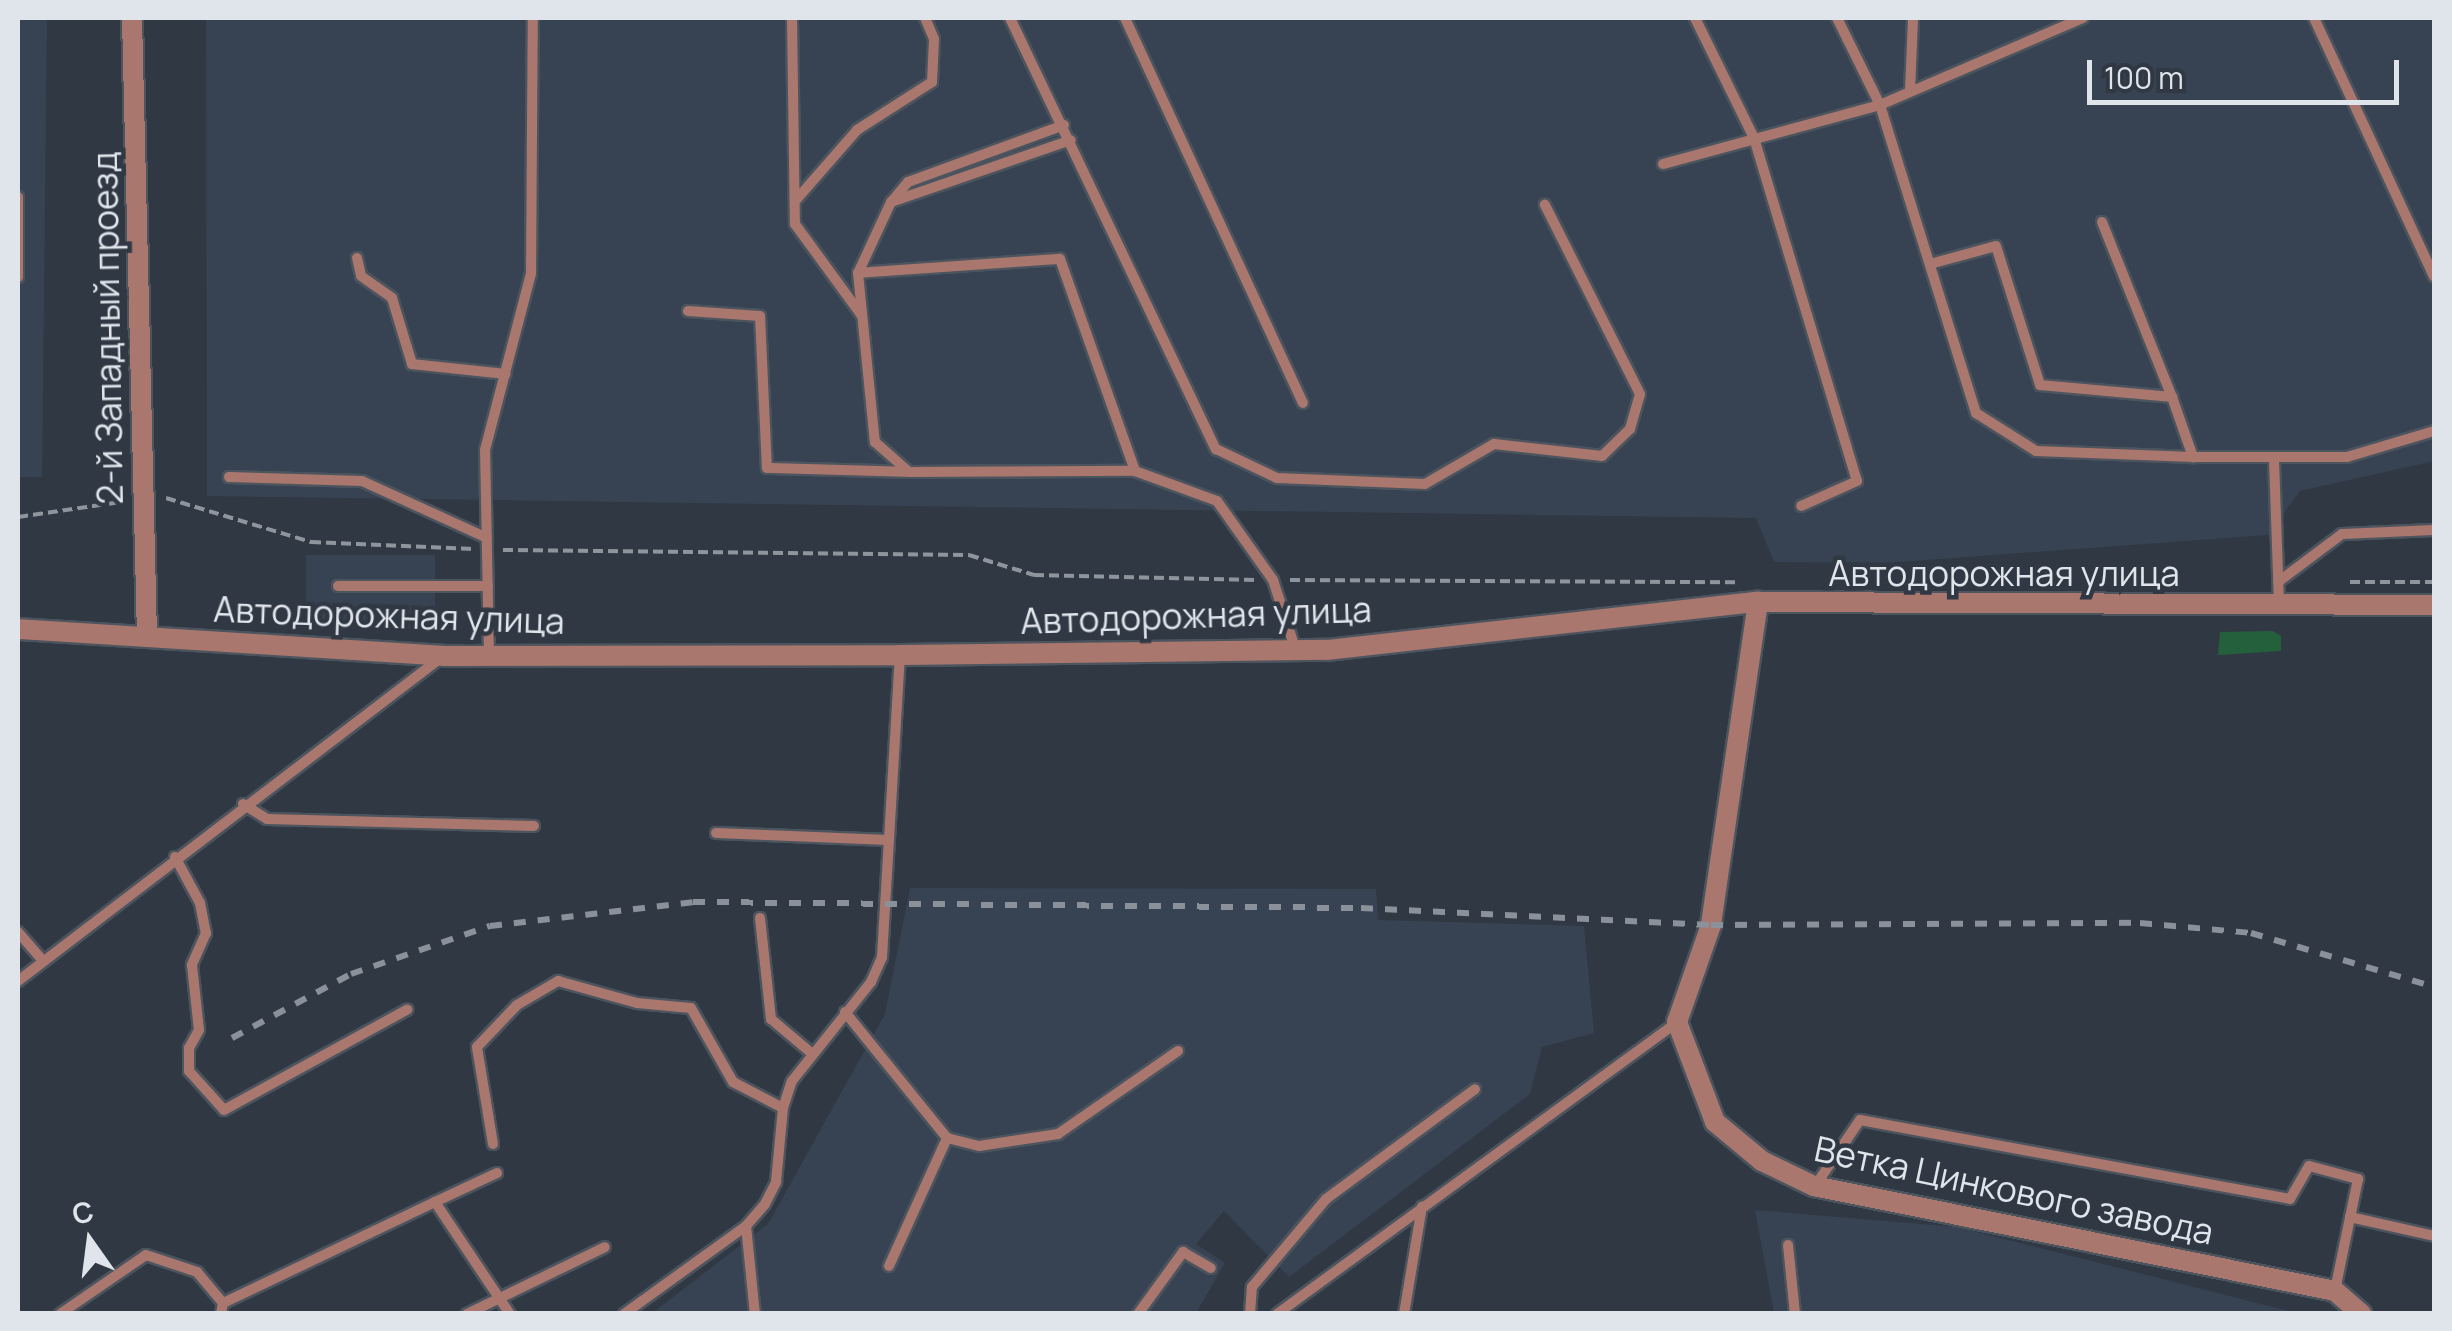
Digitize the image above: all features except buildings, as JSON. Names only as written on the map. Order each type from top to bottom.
[{"type":"street","name":"2-й Западный проезд","points":[[132,18],[147,636]]},
{"type":"street","name":"Автодорожная улица","points":[[18,629],[443,656],[900,655],[1296,650],[1758,602],[2434,605]]},
{"type":"street","points":[[1677,1022],[1710,925],[1758,602]]},
{"type":"street","name":"Ветка Цинкового завода","points":[[1677,1022],[1715,1122],[1762,1161],[1814,1186],[2335,1291],[2362,1314]]},
{"type":"lane","points":[[489,656],[485,450],[531,274],[532,18]]},
{"type":"lane","points":[[792,18],[795,224],[862,317]]},
{"type":"lane","points":[[795,201],[857,130],[932,82],[934,39],[924,18]]},
{"type":"lane","points":[[1010,18],[1216,450],[1277,478],[1425,484],[1494,444],[1602,456],[1630,429],[1640,394],[1546,205]]},
{"type":"lane","points":[[1124,18],[1304,403]]},
{"type":"lane","points":[[1696,18],[1754,138],[1857,482],[1801,506]]},
{"type":"lane","points":[[1837,18],[1880,105],[1976,413],[2036,451],[2274,460],[2347,456],[2434,431]]},
{"type":"lane","points":[[1910,92],[1912,18]]},
{"type":"lane","points":[[1663,164],[1880,105],[2083,18]]},
{"type":"lane","points":[[2314,18],[2434,278]]},
{"type":"lane","points":[[909,472],[875,442],[858,273],[891,202],[908,182],[1064,126]]},
{"type":"lane","points":[[891,202],[1071,140]]},
{"type":"lane","points":[[18,197],[18,277]]},
{"type":"lane","points":[[2102,222],[2193,457]]},
{"type":"lane","points":[[1930,264],[1996,246],[2040,385],[2172,397]]},
{"type":"lane","points":[[356,258],[360,276],[392,298],[412,364],[504,374]]},
{"type":"lane","points":[[858,273],[1060,258],[1135,471]]},
{"type":"lane","points":[[688,310],[760,316],[767,468],[1135,471],[1217,501],[1273,580],[1296,650]]},
{"type":"lane","points":[[2274,460],[2279,604]]},
{"type":"lane","points":[[230,477],[362,481],[487,544]]},
{"type":"lane","points":[[2278,582],[2342,534],[2434,530]]},
{"type":"lane","points":[[338,586],[488,586]]},
{"type":"lane","points":[[624,1314],[746,1226],[776,1182],[782,1108],[810,1051],[845,1012],[882,957],[900,655]]},
{"type":"lane","points":[[18,981],[242,804],[417,682],[443,656]]},
{"type":"lane","points":[[242,804],[268,819],[534,826]]},
{"type":"lane","points":[[716,832],[889,840]]},
{"type":"lane","points":[[175,858],[200,903],[206,933],[192,965],[199,1030],[189,1048],[189,1071],[224,1110],[407,1010]]},
{"type":"lane","points":[[760,918],[772,1019],[810,1051]]},
{"type":"lane","points":[[18,932],[43,961]]},
{"type":"lane","points":[[494,1144],[477,1047],[517,1004],[558,982],[637,1003],[691,1008],[733,1082],[782,1108]]},
{"type":"lane","points":[[845,1012],[947,1138],[979,1146],[1058,1134],[1178,1051]]},
{"type":"lane","points":[[1277,1314],[1677,1022]]},
{"type":"lane","points":[[1250,1314],[1252,1286],[1326,1200],[1475,1089]]},
{"type":"lane","points":[[1814,1186],[1860,1120],[2290,1199],[2309,1166],[2358,1179],[2335,1291]]},
{"type":"lane","points":[[889,1266],[947,1138]]},
{"type":"lane","points":[[60,1314],[146,1255],[197,1272],[222,1308],[497,1173]]},
{"type":"lane","points":[[435,1202],[510,1314]]},
{"type":"lane","points":[[1404,1314],[1422,1205]]},
{"type":"lane","points":[[2350,1217],[2434,1236]]},
{"type":"lane","points":[[746,1226],[754,1314]]},
{"type":"lane","points":[[1788,1245],[1795,1314]]},
{"type":"lane","points":[[468,1314],[497,1294],[605,1248]]},
{"type":"lane","points":[[1138,1314],[1183,1252],[1212,1268]]},
{"type":"path","points":[[18,517],[144,498],[172,498],[311,542],[969,555],[1034,575],[1738,582]]},
{"type":"path","points":[[2337,582],[2434,582]]},
{"type":"shaded area","points":[[18,18],[47,18],[42,477],[18,477]]},
{"type":"shaded area","points":[[206,18],[2434,18],[2434,461],[2300,491],[2285,511],[2281,534],[1885,563],[1774,562],[1756,518],[207,496]]},
{"type":"shaded area","points":[[306,555],[435,555],[435,628],[306,628]]},
{"type":"shaded area","points":[[910,888],[1376,889],[1378,920],[1584,926],[1594,1033],[1542,1047],[1530,1094],[1289,1277],[1224,1211],[1196,1244],[1225,1263],[1196,1313],[651,1314],[768,1224],[885,1014]]},
{"type":"shaded area","points":[[1755,1210],[1957,1227],[2297,1313],[1774,1313]]},
{"type":"green space","points":[[2273,631],[2281,636],[2281,651],[2218,655],[2220,632]]},
{"type":"railway","points":[[232,1038],[351,974],[490,926],[693,902],[1361,908],[1711,925],[2140,923],[2251,933],[2434,987]]}]
